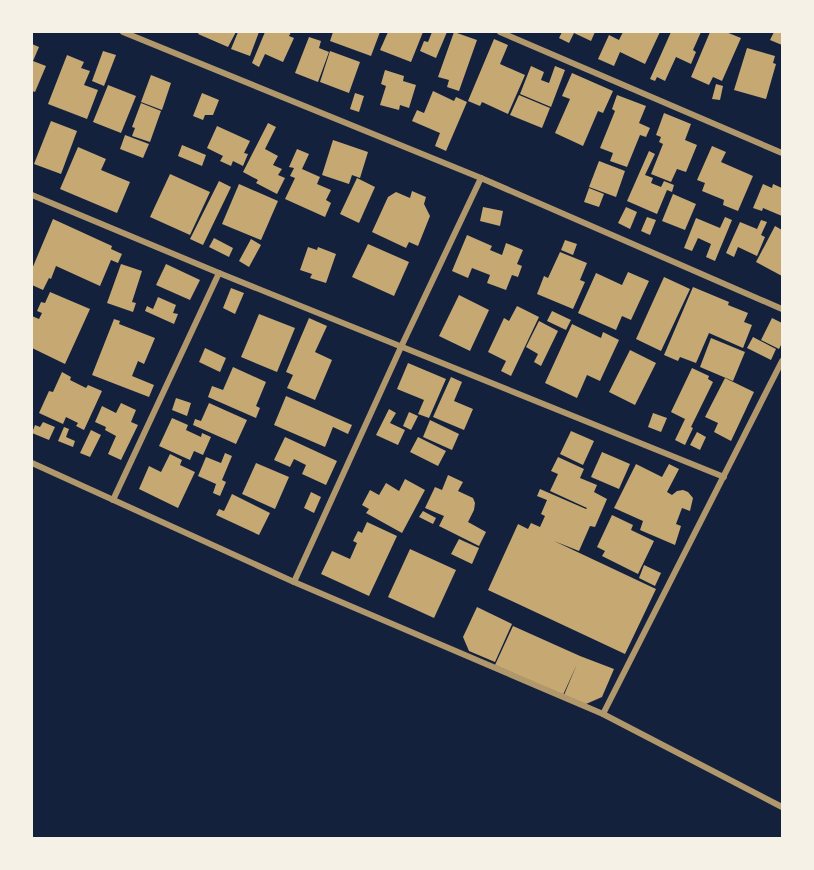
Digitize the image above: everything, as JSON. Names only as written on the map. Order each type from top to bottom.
[{"type":"street","points":[[123,32],[481,178],[783,309]]},
{"type":"street","points":[[500,32],[783,153]]},
{"type":"street","points":[[294,582],[400,347],[481,178]]},
{"type":"street","points":[[32,195],[400,347],[724,477]]},
{"type":"street","points":[[113,500],[219,273]]},
{"type":"street","points":[[603,714],[783,361]]},
{"type":"street","points":[[32,463],[294,582],[603,714],[783,807]]},
{"type":"building","points":[[199,32],[236,32],[228,47],[198,34]]},
{"type":"building","points":[[238,32],[259,32],[250,56],[231,49]]},
{"type":"building","points":[[265,32],[291,32],[289,36],[294,38],[283,62],[265,54],[259,67],[252,63]]},
{"type":"building","points":[[333,32],[380,32],[371,56],[330,41]]},
{"type":"building","points":[[388,32],[423,32],[411,62],[380,50]]},
{"type":"building","points":[[432,32],[447,32],[436,58],[420,51],[424,41],[428,42]]},
{"type":"building","points":[[454,32],[477,40],[459,91],[447,87],[449,80],[438,77]]},
{"type":"building","points":[[562,32],[595,32],[591,41],[574,33],[569,43],[559,38]]},
{"type":"building","points":[[623,32],[660,32],[645,64],[620,52],[614,66],[598,59],[609,35],[619,40]]},
{"type":"building","points":[[671,32],[701,32],[693,50],[696,52],[691,64],[676,57],[665,81],[657,77],[655,81],[650,79]]},
{"type":"building","points":[[710,32],[726,32],[741,38],[722,81],[713,77],[709,85],[691,77]]},
{"type":"building","points":[[774,32],[782,32],[782,45],[770,40]]},
{"type":"building","points":[[309,37],[321,41],[319,48],[329,52],[318,82],[295,73]]},
{"type":"building","points":[[494,39],[508,45],[500,64],[525,75],[508,114],[482,102],[480,106],[468,101]]},
{"type":"building","points":[[32,44],[39,47],[33,61],[46,66],[35,92],[32,91]]},
{"type":"building","points":[[747,48],[775,56],[773,63],[776,64],[766,99],[734,90]]},
{"type":"building","points":[[103,51],[116,55],[104,86],[92,81]]},
{"type":"building","points":[[330,51],[360,62],[349,93],[320,82]]},
{"type":"building","points":[[67,55],[84,62],[81,68],[90,71],[84,85],[98,90],[87,119],[48,104]]},
{"type":"building","points":[[531,66],[544,72],[541,80],[549,83],[555,66],[565,70],[551,107],[520,94]]},
{"type":"building","points":[[385,70],[404,76],[403,81],[416,85],[409,108],[400,105],[399,110],[380,105],[386,86],[381,84]]},
{"type":"building","points":[[572,73],[613,91],[603,113],[598,111],[583,146],[555,133],[570,99],[562,96]]},
{"type":"building","points":[[151,75],[171,83],[162,110],[141,102]]},
{"type":"building","points":[[716,84],[723,86],[720,100],[712,99]]},
{"type":"building","points":[[108,85],[136,96],[121,133],[93,122]]},
{"type":"building","points":[[433,91],[454,101],[456,97],[467,102],[446,151],[435,146],[440,133],[412,121],[417,110],[424,113]]},
{"type":"building","points":[[202,93],[219,100],[213,115],[205,115],[203,120],[193,116]]},
{"type":"building","points":[[355,93],[364,96],[359,112],[350,109]]},
{"type":"building","points":[[519,95],[550,108],[542,128],[510,115]]},
{"type":"building","points":[[617,95],[646,106],[639,123],[650,128],[646,137],[640,135],[627,167],[610,161],[613,153],[600,148],[615,111],[612,109]]},
{"type":"building","points":[[141,103],[161,111],[150,142],[132,136],[135,128],[132,127]]},
{"type":"building","points":[[664,113],[691,124],[685,140],[697,145],[686,172],[677,169],[671,182],[651,174],[663,144],[659,142],[661,137],[656,135]]},
{"type":"building","points":[[51,121],[77,131],[61,174],[34,164]]},
{"type":"building","points":[[268,123],[276,127],[265,149],[278,156],[273,165],[282,169],[278,175],[285,178],[277,194],[256,183],[258,180],[243,172]]},
{"type":"building","points":[[217,126],[250,141],[244,153],[248,154],[243,166],[233,161],[231,166],[220,161],[223,156],[207,148]]},
{"type":"building","points":[[125,135],[149,144],[143,158],[120,149]]},
{"type":"building","points":[[333,140],[368,152],[360,178],[352,175],[349,184],[322,175]]},
{"type":"building","points":[[182,145],[206,155],[202,166],[178,156]]},
{"type":"building","points":[[712,146],[726,152],[721,162],[753,176],[738,211],[723,205],[724,200],[702,191],[705,183],[697,180]]},
{"type":"building","points":[[78,147],[106,159],[101,170],[130,182],[117,213],[60,189]]},
{"type":"building","points":[[297,149],[309,154],[302,169],[320,177],[317,184],[331,190],[326,200],[331,203],[325,217],[285,199],[295,178],[290,176],[294,168],[289,167]]},
{"type":"building","points":[[649,151],[655,154],[645,175],[653,178],[651,183],[661,187],[664,181],[674,185],[672,192],[667,190],[657,214],[627,201]]},
{"type":"building","points":[[599,161],[625,171],[616,197],[589,187]]},
{"type":"building","points":[[170,174],[210,192],[190,235],[150,217]]},
{"type":"building","points":[[357,178],[375,187],[359,223],[340,214]]},
{"type":"building","points":[[219,181],[231,187],[203,245],[190,239]]},
{"type":"building","points":[[239,184],[278,201],[261,240],[222,224]]},
{"type":"building","points":[[763,184],[772,188],[773,184],[782,188],[782,216],[763,208],[762,211],[753,208]]},
{"type":"building","points":[[589,188],[604,194],[599,207],[584,202]]},
{"type":"building","points":[[412,191],[426,197],[424,204],[430,216],[418,246],[409,242],[406,248],[372,232],[388,197],[396,192],[410,198]]},
{"type":"building","points":[[673,194],[696,204],[685,230],[662,221]]},
{"type":"building","points":[[483,207],[503,211],[500,226],[480,221]]},
{"type":"building","points":[[626,207],[637,212],[630,229],[618,223]]},
{"type":"building","points":[[647,217],[656,220],[650,235],[641,231]]},
{"type":"building","points":[[725,217],[732,220],[715,261],[706,257],[711,244],[698,238],[692,251],[684,248],[696,218],[720,228]]},
{"type":"building","points":[[53,219],[112,246],[111,249],[122,254],[118,263],[111,260],[100,286],[56,266],[43,290],[32,285],[32,269]]},
{"type":"building","points":[[761,220],[767,222],[761,235],[765,237],[757,256],[738,247],[734,257],[726,253],[740,222],[757,229]]},
{"type":"building","points":[[775,226],[782,230],[782,276],[756,262]]},
{"type":"building","points":[[467,235],[492,246],[490,250],[502,255],[506,243],[523,250],[517,264],[522,266],[518,277],[512,275],[506,290],[487,283],[490,275],[472,268],[468,278],[452,271]]},
{"type":"building","points":[[214,238],[233,248],[229,257],[209,247]]},
{"type":"building","points":[[251,239],[261,245],[249,267],[239,261]]},
{"type":"building","points":[[565,240],[577,244],[573,255],[561,250]]},
{"type":"building","points":[[368,244],[409,262],[394,296],[352,277]]},
{"type":"building","points":[[308,247],[317,250],[318,247],[336,254],[326,283],[310,278],[312,274],[300,270]]},
{"type":"building","points":[[560,252],[587,263],[580,280],[585,282],[573,309],[537,294],[544,276],[548,278]]},
{"type":"building","points":[[121,264],[142,271],[132,302],[136,303],[133,312],[107,303]]},
{"type":"building","points":[[166,264],[200,280],[190,300],[156,285]]},
{"type":"building","points":[[628,272],[649,281],[631,320],[622,316],[616,330],[578,313],[596,273],[622,285]]},
{"type":"building","points":[[664,277],[690,289],[661,351],[636,339]]},
{"type":"building","points":[[693,287],[729,302],[728,305],[748,313],[744,322],[752,325],[743,348],[709,333],[696,363],[680,357],[678,361],[664,355]]},
{"type":"building","points":[[231,288],[244,293],[235,314],[223,308]]},
{"type":"building","points":[[50,292],[90,309],[65,364],[32,348],[32,316],[39,319],[42,313],[37,311],[41,302],[45,303]]},
{"type":"building","points":[[459,295],[489,310],[470,351],[439,336]]},
{"type":"building","points":[[158,297],[176,305],[173,313],[178,314],[174,324],[145,311],[147,306],[153,309]]},
{"type":"building","points":[[517,306],[539,317],[511,376],[501,371],[506,361],[488,352],[504,318],[509,321]]},
{"type":"building","points":[[552,311],[571,320],[566,330],[547,321]]},
{"type":"building","points":[[259,314],[295,328],[277,372],[241,357]]},
{"type":"building","points":[[309,318],[327,326],[315,352],[332,360],[315,400],[287,388],[293,375],[286,372]]},
{"type":"building","points":[[772,318],[782,323],[782,343],[779,349],[761,340]]},
{"type":"building","points":[[114,319],[120,321],[119,324],[155,338],[144,364],[138,361],[132,376],[154,385],[149,397],[92,375]]},
{"type":"building","points":[[539,321],[558,331],[541,366],[534,362],[538,354],[526,347]]},
{"type":"building","points":[[572,324],[601,338],[603,332],[619,340],[600,381],[587,375],[577,398],[545,383]]},
{"type":"building","points":[[753,337],[776,349],[771,360],[747,348]]},
{"type":"building","points":[[711,338],[745,352],[733,381],[700,367]]},
{"type":"building","points":[[205,348],[226,358],[220,372],[199,362]]},
{"type":"building","points":[[630,350],[656,363],[635,405],[609,392]]},
{"type":"building","points":[[408,363],[446,379],[429,418],[418,414],[424,400],[397,389]]},
{"type":"building","points":[[233,367],[266,382],[256,406],[260,408],[256,418],[208,397],[212,386],[223,390]]},
{"type":"building","points":[[692,368],[709,376],[708,379],[713,382],[691,427],[693,428],[685,445],[675,440],[685,419],[671,412]]},
{"type":"building","points":[[62,372],[71,377],[70,380],[86,388],[88,385],[102,391],[84,430],[76,426],[78,423],[66,417],[63,424],[39,413],[49,391],[53,392]]},
{"type":"building","points":[[451,377],[462,382],[454,401],[473,409],[464,430],[433,417]]},
{"type":"building","points":[[725,378],[754,392],[731,441],[714,432],[718,423],[705,417]]},
{"type":"building","points":[[286,396],[352,425],[348,434],[333,427],[325,447],[274,425]]},
{"type":"building","points":[[176,398],[191,403],[187,416],[172,410]]},
{"type":"building","points":[[121,403],[136,410],[131,422],[138,425],[121,460],[108,454],[116,436],[105,430],[106,427],[95,422],[102,406],[116,413]]},
{"type":"building","points":[[209,403],[247,420],[236,444],[193,425],[195,419],[201,421]]},
{"type":"building","points":[[389,409],[396,413],[390,423],[405,430],[398,445],[376,435]]},
{"type":"building","points":[[409,412],[418,416],[411,430],[403,426]]},
{"type":"building","points":[[653,413],[667,418],[661,432],[648,427]]},
{"type":"building","points":[[172,418],[188,425],[186,430],[201,437],[202,433],[211,437],[203,455],[194,451],[190,460],[159,446]]},
{"type":"building","points":[[430,420],[459,434],[452,450],[423,437]]},
{"type":"building","points":[[43,422],[55,427],[49,440],[32,433],[35,425],[40,427]]},
{"type":"building","points":[[64,427],[69,429],[66,437],[75,441],[73,447],[58,441]]},
{"type":"building","points":[[91,430],[101,435],[90,457],[80,453]]},
{"type":"building","points":[[571,431],[594,441],[583,465],[560,454]]},
{"type":"building","points":[[697,432],[706,437],[700,450],[690,445]]},
{"type":"building","points":[[285,437],[337,461],[326,485],[302,474],[306,465],[294,459],[290,467],[274,460]]},
{"type":"building","points":[[418,437],[446,451],[438,466],[410,452]]},
{"type":"building","points":[[602,452],[630,464],[619,489],[591,477]]},
{"type":"building","points":[[225,453],[232,456],[222,480],[226,482],[220,496],[213,493],[216,484],[198,476],[206,457],[221,463]]},
{"type":"building","points":[[170,454],[182,460],[180,465],[195,472],[178,508],[139,489],[149,466],[161,472]]},
{"type":"building","points":[[558,457],[584,469],[580,478],[597,485],[594,492],[607,499],[595,527],[590,526],[579,551],[554,541],[656,589],[625,654],[488,590],[518,524],[528,529],[531,523],[540,527],[545,516],[541,514],[547,500],[537,496],[540,489],[587,508],[550,491],[558,474],[551,471]]},
{"type":"building","points":[[256,463],[289,477],[275,509],[242,494]]},
{"type":"building","points":[[636,464],[662,477],[669,464],[679,469],[667,492],[672,495],[683,490],[693,498],[690,511],[682,508],[676,524],[681,526],[675,545],[640,530],[643,521],[614,508]]},
{"type":"building","points":[[448,475],[463,482],[458,491],[473,498],[474,510],[468,522],[486,532],[479,546],[439,526],[444,516],[425,508],[435,487],[442,490]]},
{"type":"building","points":[[405,479],[425,490],[402,533],[366,513],[369,509],[362,505],[370,490],[379,495],[386,483],[399,491]]},
{"type":"building","points":[[311,492],[321,497],[314,513],[304,508]]},
{"type":"building","points":[[232,494],[270,513],[259,535],[216,515],[219,509],[224,511]]},
{"type":"building","points":[[423,511],[436,518],[433,524],[419,517]]},
{"type":"building","points":[[612,515],[633,525],[631,530],[654,541],[638,574],[602,556],[605,551],[597,547]]},
{"type":"building","points":[[367,522],[397,536],[369,596],[321,574],[332,551],[350,559],[357,543],[353,541],[358,531],[362,533]]},
{"type":"building","points":[[459,539],[479,548],[472,564],[451,554]]},
{"type":"building","points":[[410,549],[456,570],[434,618],[388,597]]},
{"type":"building","points":[[644,565],[661,573],[655,586],[639,578]]},
{"type":"building","points":[[477,607],[512,624],[495,662],[469,651],[463,637]]},
{"type":"building","points":[[513,626],[614,669],[602,697],[586,704],[564,695],[577,664],[563,695],[495,665]]}]
